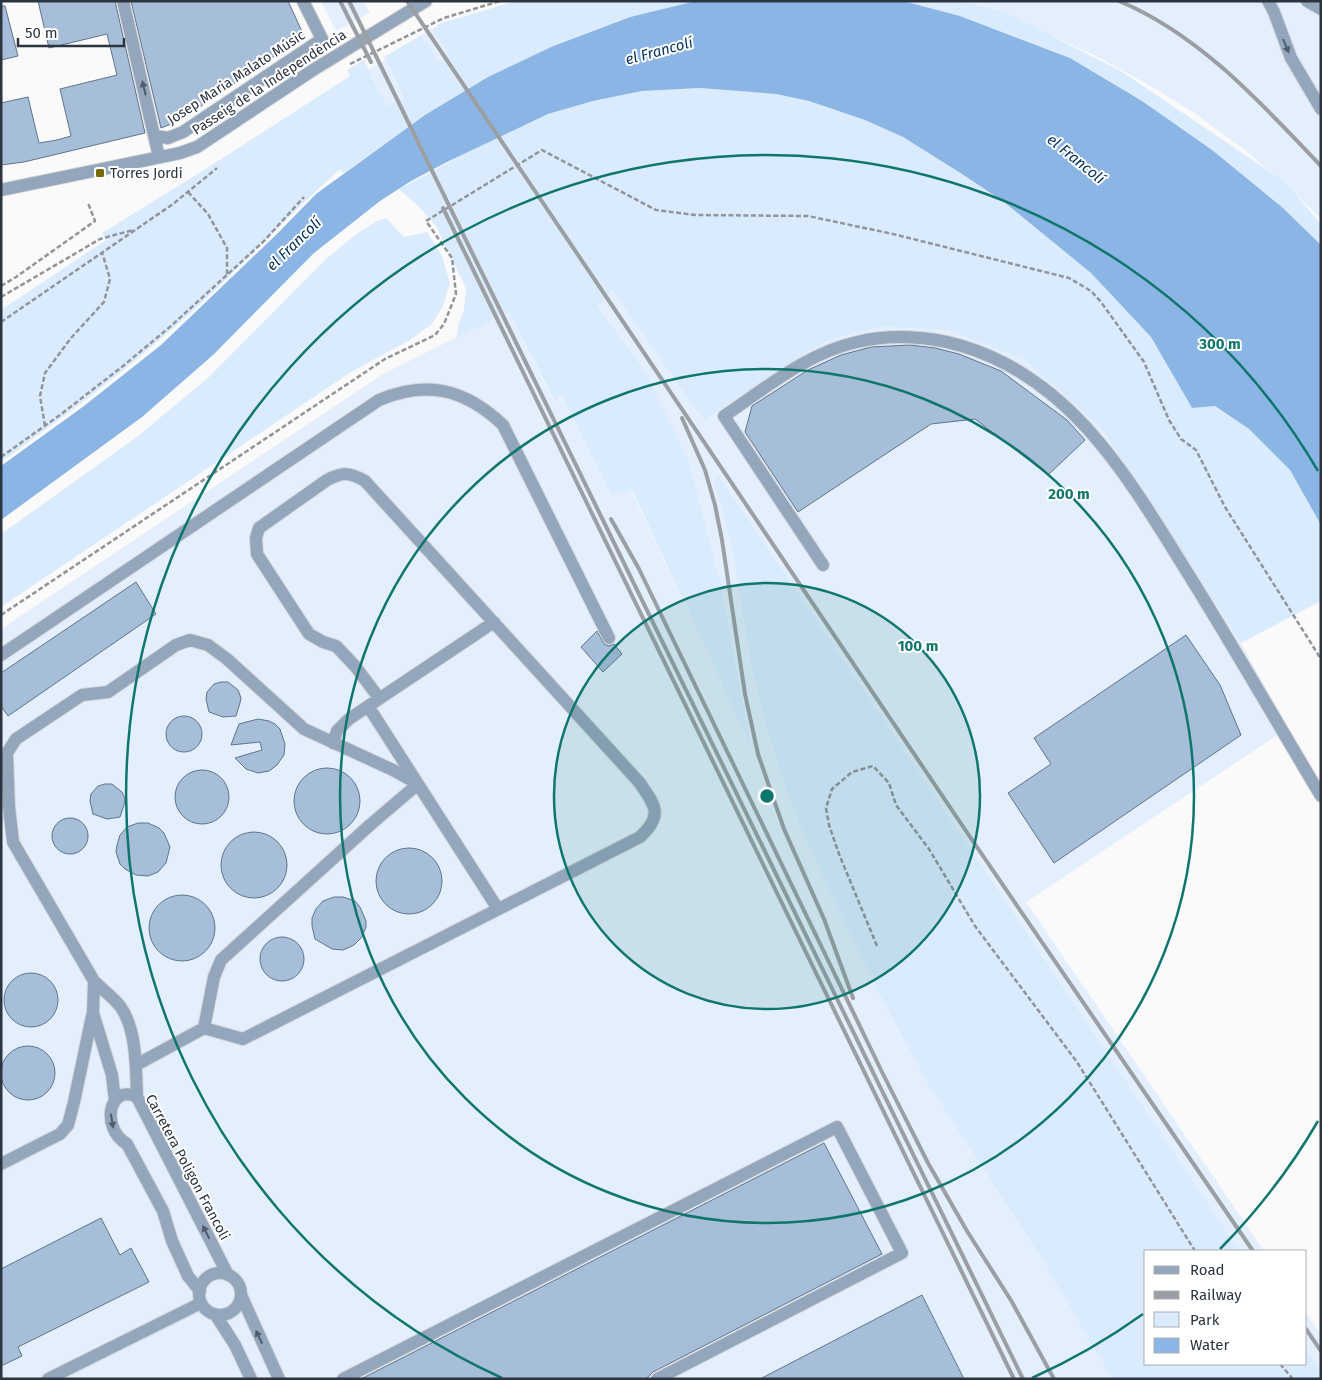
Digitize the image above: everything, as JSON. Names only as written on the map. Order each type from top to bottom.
[{"type":"street","points":[[123,1],[159,157]]},
{"type":"street","name":"Josep Maria Malato Músic","points":[[155,136],[168,138],[183,132],[322,39],[303,1]]},
{"type":"street","name":"Passeig de la Independència","points":[[1,190],[180,153],[197,147],[312,70],[426,1]]},
{"type":"street","points":[[1268,1],[1291,58],[1321,109]]},
{"type":"street","points":[[1307,1],[1321,9]]},
{"type":"street","points":[[823,565],[724,416],[807,360],[832,349],[859,341],[890,338],[945,340],[978,350],[1011,365],[1042,386],[1068,408],[1126,476],[1207,605],[1321,796]]},
{"type":"street","points":[[1,655],[379,400],[395,393],[425,389],[444,390],[463,396],[494,416],[503,425],[609,638]]},
{"type":"street","points":[[136,1065],[204,1028],[243,1039],[640,837],[650,828],[655,815],[654,802],[639,782],[365,481],[353,474],[339,474],[327,480],[259,528],[256,538],[257,554],[309,634],[323,642],[336,646],[356,666],[379,698]]},
{"type":"street","points":[[334,743],[337,731],[349,719],[494,622]]},
{"type":"street","points":[[137,1098],[136,1065],[129,1026],[120,1006],[94,981],[7,842],[9,807],[5,765],[7,753],[16,739],[82,695],[108,692],[176,645],[190,640],[208,645],[227,659],[304,729],[418,784]]},
{"type":"street","points":[[368,706],[498,909]]},
{"type":"street","points":[[204,1028],[214,977],[221,960],[418,784]]},
{"type":"street","points":[[1,1164],[60,1134],[68,1125],[93,1014],[94,981]]},
{"type":"street","points":[[93,1014],[112,1075],[115,1101],[111,1108],[110,1119],[113,1129],[120,1140],[127,1144],[163,1211],[172,1241],[188,1276],[201,1297],[205,1309],[214,1314],[224,1315],[232,1311],[238,1304],[241,1295]]},
{"type":"street","name":"Carretera Poligon Francoli","points":[[115,1101],[122,1096],[131,1094],[137,1098],[228,1275]]},
{"type":"street","points":[[343,1379],[837,1126],[902,1253],[657,1379]]},
{"type":"street","points":[[201,1297],[204,1281],[210,1276],[221,1273],[228,1275],[238,1283],[241,1295],[279,1379]]},
{"type":"street","points":[[48,1379],[201,1297]]},
{"type":"street","points":[[214,1314],[235,1345],[251,1379]]},
{"type":"path","points":[[344,68],[386,45],[444,18],[500,1]]},
{"type":"path","points":[[1,615],[385,359],[435,335],[444,324],[456,294],[455,273],[452,258],[426,221],[542,150],[656,210],[695,215],[808,216],[903,236],[1069,278],[1079,283],[1091,291],[1101,302],[1144,362],[1168,420],[1181,439],[1196,450],[1225,507],[1321,659]]},
{"type":"path","points":[[1,322],[188,192],[217,168]]},
{"type":"path","points":[[188,192],[208,214],[226,248],[228,275]]},
{"type":"path","points":[[1,457],[123,366],[228,275],[263,242],[304,197]]},
{"type":"path","points":[[1,286],[95,221],[88,203]]},
{"type":"path","points":[[1,297],[100,239],[137,228]]},
{"type":"path","points":[[45,426],[40,396],[45,373],[72,338],[104,302],[110,279],[102,252]]},
{"type":"path","points":[[877,946],[839,854],[829,825],[826,808],[832,790],[852,772],[873,766],[889,783],[896,805],[928,849],[975,926],[1077,1062],[1194,1250]]},
{"type":"path","points":[[1281,1365],[1292,1379]]},
{"type":"shaded area","points":[[321,1],[363,1],[370,13],[336,31]]},
{"type":"shaded area","points":[[954,1],[1321,1],[1321,219],[1285,184],[1246,151],[1199,116],[1156,89],[1100,58],[1059,39]]},
{"type":"shaded area","points":[[432,29],[450,55],[440,62],[421,35]]},
{"type":"shaded area","points":[[385,60],[404,98],[387,106],[369,69]]},
{"type":"shaded area","points":[[614,291],[704,421],[779,370],[830,339],[880,327],[948,330],[1023,359],[1101,428],[1241,643],[1288,728],[1026,902],[1263,1250],[1239,1250],[719,476],[713,481],[734,560],[751,666],[762,713],[787,794],[809,848],[876,988],[929,1086],[1041,1257],[1112,1379],[1,1379],[1,629],[383,374],[509,311],[553,400],[562,395],[611,496],[631,490],[750,744],[722,591],[643,368],[598,304]]},
{"type":"shaded area","points":[[1307,1314],[1321,1335],[1321,1371],[1307,1350]]},
{"type":"green space","points":[[516,1],[696,1],[630,17],[551,47],[488,77],[425,115],[344,173],[339,170],[191,313],[87,399],[1,462],[1,310],[106,240],[102,233],[350,76],[347,70],[364,60],[387,106],[404,98],[384,57],[421,35],[440,62],[450,55],[432,29],[441,23]]},
{"type":"green space","points":[[903,1],[960,1],[1002,11],[1121,71],[1285,182],[1321,224],[1321,245],[1283,208],[1142,101],[1070,58],[960,16]]},
{"type":"green space","points":[[700,88],[776,94],[809,101],[865,120],[903,137],[1004,202],[1091,273],[1151,337],[1192,408],[1215,406],[1249,429],[1290,470],[1321,525],[1321,601],[1241,643],[1101,428],[1023,359],[948,330],[880,327],[830,339],[779,370],[704,421],[613,291],[598,305],[643,368],[689,461],[722,591],[751,747],[632,490],[611,496],[562,395],[554,400],[509,311],[456,338],[464,310],[466,288],[436,226],[399,189],[483,144],[548,114],[593,101],[642,91]]},
{"type":"green space","points":[[386,218],[404,237],[427,232],[442,256],[450,283],[443,306],[432,324],[410,340],[351,372],[1,607],[1,534],[138,436],[209,377],[327,258],[358,233],[377,221]]},
{"type":"green space","points":[[719,476],[1239,1250],[1144,1250],[1144,1365],[1307,1365],[1307,1350],[1321,1371],[1321,1379],[1112,1379],[1041,1257],[929,1086],[876,988],[809,848],[787,794],[762,713],[751,666],[734,560],[713,481]]},
{"type":"water","name":"el Francolí","points":[[696,1],[903,1],[960,16],[1070,58],[1142,101],[1212,150],[1283,208],[1321,245],[1321,525],[1290,470],[1249,429],[1215,406],[1192,408],[1151,337],[1091,273],[1004,202],[903,137],[865,120],[809,101],[776,94],[700,88],[642,91],[593,101],[548,114],[411,181],[380,201],[314,253],[213,355],[142,417],[1,520],[1,466],[84,406],[161,345],[316,194],[425,115],[488,77],[551,47],[630,17]]},
{"type":"building","points":[[38,1],[115,1],[145,133],[24,162],[1,165],[1,103],[28,97],[39,143],[57,140],[71,136],[60,89],[117,75],[107,34],[49,48]]},
{"type":"building","points":[[131,1],[288,1],[304,36],[179,121],[161,128]]},
{"type":"building","points":[[1,6],[5,6],[18,56],[1,60]]},
{"type":"building","points":[[910,345],[935,348],[959,354],[1001,371],[1067,420],[1085,440],[1048,475],[975,419],[931,424],[798,512],[745,432],[752,406],[808,370],[841,355],[871,347]]},
{"type":"building","points":[[136,582],[156,614],[8,716],[1,706],[1,673]]},
{"type":"building","points":[[597,631],[604,644],[609,646],[614,644],[622,654],[603,672],[581,647]]},
{"type":"building","points":[[1186,635],[1220,685],[1241,735],[1054,863],[1008,793],[1051,764],[1034,738]]},
{"type":"building","points":[[228,682],[238,690],[241,698],[236,716],[223,717],[209,712],[206,699],[207,692],[214,684]]},
{"type":"building","points":[[184,716],[196,722],[202,734],[196,746],[184,752],[172,746],[166,734],[172,722]]},
{"type":"building","points":[[258,719],[275,724],[280,729],[285,744],[284,755],[277,765],[269,771],[258,773],[246,769],[235,758],[262,750],[260,742],[231,745],[239,724]]},
{"type":"building","points":[[327,768],[339,771],[350,778],[357,789],[360,801],[357,813],[350,824],[339,831],[327,834],[315,831],[304,824],[297,813],[294,801],[297,789],[304,778],[315,771]]},
{"type":"building","points":[[202,770],[212,772],[221,778],[227,787],[229,797],[227,807],[221,816],[212,822],[202,824],[192,822],[183,816],[177,807],[175,797],[177,787],[183,778],[192,772]]},
{"type":"building","points":[[112,784],[122,792],[125,799],[120,817],[107,819],[93,814],[90,801],[91,794],[98,786]]},
{"type":"building","points":[[70,818],[82,824],[88,836],[82,848],[70,854],[58,848],[52,836],[58,824]]},
{"type":"building","points":[[138,823],[148,823],[159,828],[164,833],[170,847],[166,863],[158,872],[148,876],[136,875],[125,869],[120,864],[116,852],[120,835],[127,827]]},
{"type":"building","points":[[254,832],[266,835],[277,842],[284,853],[287,865],[284,877],[277,888],[266,895],[254,898],[242,895],[231,888],[224,877],[221,865],[224,853],[231,842],[242,835]]},
{"type":"building","points":[[409,848],[421,851],[432,858],[439,869],[442,881],[439,893],[432,904],[421,911],[409,914],[397,911],[386,904],[379,893],[376,881],[379,869],[386,858],[397,851]]},
{"type":"building","points":[[182,895],[194,898],[205,905],[212,916],[215,928],[212,940],[205,951],[194,958],[182,961],[170,958],[159,951],[152,940],[149,928],[152,916],[159,905],[170,898]]},
{"type":"building","points":[[334,897],[343,897],[355,901],[366,921],[362,937],[354,945],[343,950],[332,949],[315,939],[312,926],[312,918],[316,909],[323,901]]},
{"type":"building","points":[[282,937],[294,941],[300,947],[304,959],[300,971],[294,977],[282,981],[270,977],[264,971],[260,959],[264,947],[270,941]]},
{"type":"building","points":[[31,973],[41,975],[50,981],[56,990],[58,1000],[56,1010],[50,1019],[41,1025],[31,1027],[21,1025],[12,1019],[6,1010],[4,1000],[6,990],[12,981],[21,975]]},
{"type":"building","points":[[28,1046],[38,1048],[47,1054],[53,1063],[55,1073],[53,1083],[47,1092],[38,1098],[28,1100],[18,1098],[9,1092],[3,1083],[1,1073],[3,1063],[9,1054],[18,1048]]},
{"type":"building","points":[[824,1143],[882,1254],[653,1372],[646,1379],[361,1379]]},
{"type":"building","points":[[101,1218],[120,1255],[131,1248],[149,1282],[18,1347],[22,1356],[1,1366],[1,1269]]},
{"type":"building","points":[[922,1295],[964,1379],[760,1379]]},
{"type":"railway","points":[[340,1],[371,62]]},
{"type":"railway","points":[[349,1],[1023,1379]]},
{"type":"railway","points":[[407,1],[966,831],[1252,1250]]},
{"type":"railway","points":[[1119,1],[1148,15],[1176,32],[1203,52],[1276,118],[1321,166]]},
{"type":"railway","points":[[443,208],[1014,1379]]},
{"type":"railway","points":[[682,418],[705,470],[715,505],[745,694],[758,754],[784,829],[824,919],[853,998]]},
{"type":"railway","points":[[611,519],[639,569],[882,1072],[928,1163],[967,1231],[1012,1302],[1054,1379]]},
{"type":"railway","points":[[1307,1330],[1321,1351]]},
{"type":"place","name":"Torres Jordi","points":[[100,173]]}]
